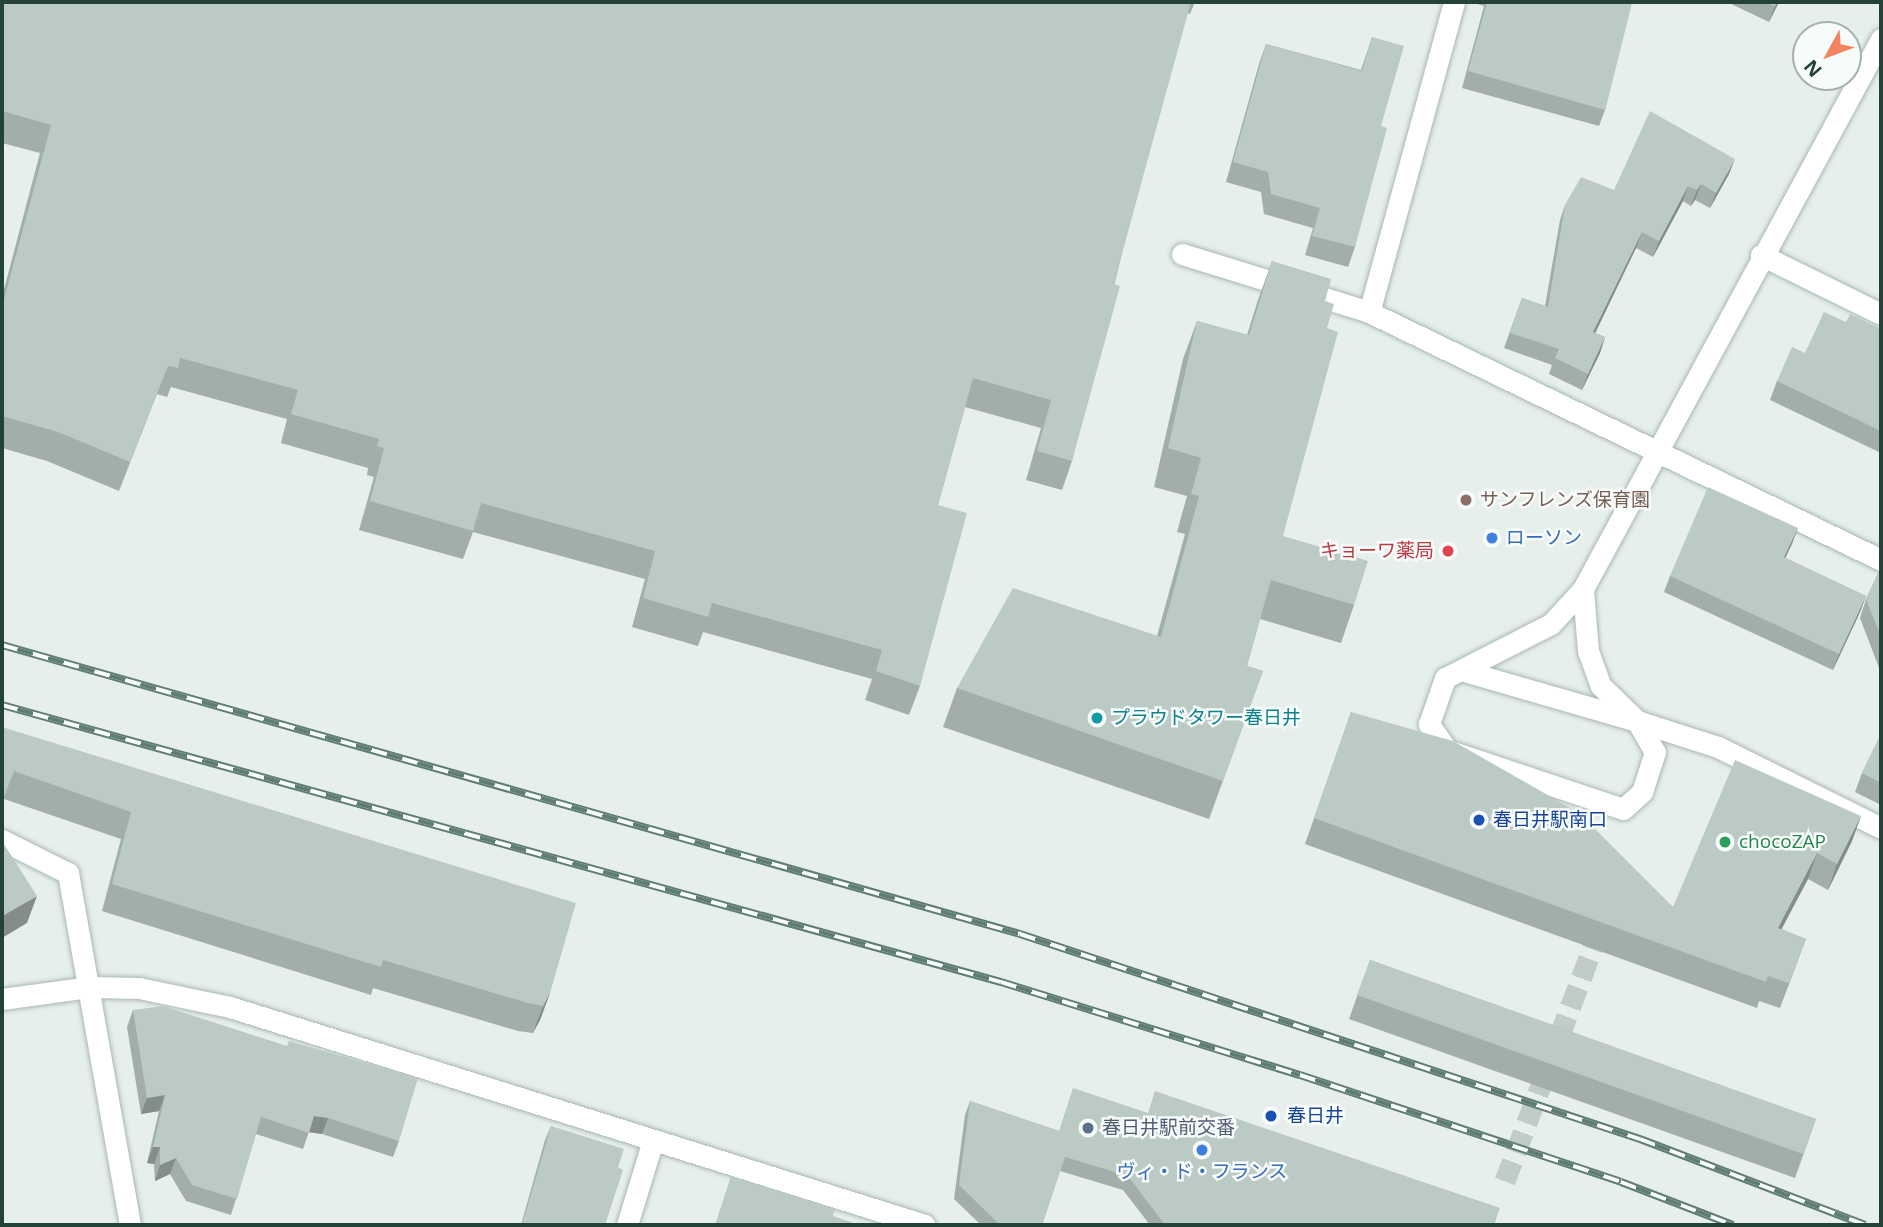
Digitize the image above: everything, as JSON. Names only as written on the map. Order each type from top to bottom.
[{"type":"street","points":[[1369,312],[1454,2]]},
{"type":"street","points":[[1583,589],[1588,651],[1601,686],[1637,721],[1655,752],[1642,792],[1623,809],[1447,750],[1429,724],[1445,678],[1464,671],[1551,624],[1583,589],[1655,450],[1881,39]]},
{"type":"street","points":[[1182,254],[1369,312],[1881,561]]},
{"type":"street","points":[[1761,255],[1881,314]]},
{"type":"street","points":[[1464,671],[1718,747],[1881,828]]},
{"type":"street","points":[[2,840],[68,873],[130,1225]]},
{"type":"street","points":[[2,999],[90,987],[139,988],[230,1007],[925,1225]]},
{"type":"street","points":[[627,1225],[653,1140]]},
{"type":"building","points":[[2,2],[1191,2],[1122,253],[1114,284],[1120,286],[1072,461],[1037,451],[1051,400],[973,378],[938,505],[967,513],[920,686],[876,671],[882,650],[712,603],[708,617],[643,598],[655,551],[481,503],[473,531],[370,501],[384,448],[377,446],[379,439],[291,414],[298,390],[180,358],[178,368],[168,366],[130,462],[58,432],[2,416],[2,307],[51,125],[2,111]]},
{"type":"building","points":[[1487,2],[1632,2],[1605,110],[1468,71]]},
{"type":"building","points":[[1372,37],[1404,46],[1381,126],[1387,128],[1355,247],[1312,236],[1320,208],[1271,194],[1268,172],[1233,162],[1266,44],[1362,71]]},
{"type":"building","points":[[1650,111],[1735,159],[1716,193],[1701,184],[1697,190],[1688,186],[1659,241],[1642,232],[1593,332],[1605,337],[1588,374],[1555,358],[1559,349],[1510,333],[1522,298],[1548,307],[1565,205],[1581,177],[1614,190]]},
{"type":"building","points":[[1272,261],[1331,279],[1325,301],[1334,304],[1327,328],[1338,332],[1283,536],[1368,561],[1354,605],[1271,580],[1247,666],[1263,671],[1223,781],[957,688],[1013,588],[1161,637],[1199,496],[1191,494],[1201,458],[1168,448],[1197,321],[1249,335]]},
{"type":"building","points":[[1824,312],[1846,322],[1850,314],[1881,329],[1881,431],[1777,381],[1792,347],[1805,353]]},
{"type":"building","points":[[1708,487],[1798,528],[1784,557],[1866,596],[1839,654],[1670,576]]},
{"type":"building","points":[[1881,567],[1881,637],[1866,599]]},
{"type":"building","points":[[1351,712],[1453,741],[1579,813],[1673,907],[1735,760],[1861,816],[1837,864],[1817,853],[1778,928],[1806,939],[1789,983],[1768,976],[1766,982],[1314,818]]},
{"type":"building","points":[[2,727],[576,903],[550,993],[543,1006],[383,960],[381,967],[112,884],[131,812],[14,771],[2,802]]},
{"type":"building","points":[[1881,734],[1881,783],[1862,773]]},
{"type":"building","points":[[2,841],[37,896],[2,916]]},
{"type":"building","points":[[1370,960],[1816,1119],[1803,1154],[1357,995]]},
{"type":"building","points":[[163,1006],[287,1046],[289,1041],[418,1078],[399,1141],[328,1118],[314,1116],[309,1133],[261,1117],[237,1199],[192,1185],[176,1158],[160,1165],[160,1147],[153,1147],[165,1095],[147,1098],[133,1010]]},
{"type":"building","points":[[1073,1088],[1148,1113],[1155,1091],[1500,1208],[1494,1225],[1165,1225],[1128,1176],[1065,1157],[1042,1225],[1000,1225],[959,1185],[970,1101],[1059,1131]]},
{"type":"building","points":[[551,1126],[624,1149],[618,1167],[623,1170],[605,1225],[522,1225]]},
{"type":"building","points":[[731,1176],[835,1209],[833,1216],[860,1225],[715,1225]]},
{"type":"tunnel","points":[[1505,1181],[1595,941]]},
{"type":"railway","points":[[2,645],[1020,934],[1640,1139],[1865,1225]]},
{"type":"railway","points":[[2,705],[1001,982],[1300,1075],[1621,1182],[1733,1225]]},
{"type":"place","name":"サンフレンズ保育園","points":[[1466,500]]},
{"type":"place","name":"ローソン","points":[[1492,538]]},
{"type":"place","name":"キョーワ薬局","points":[[1448,551]]},
{"type":"place","name":"プラウドタワー春日井","points":[[1097,718]]},
{"type":"place","name":"春日井駅南口","points":[[1479,820]]},
{"type":"place","name":"chocoZAP","points":[[1725,842]]},
{"type":"place","name":"春日井","points":[[1271,1116]]},
{"type":"place","name":"春日井駅前交番","points":[[1088,1128]]},
{"type":"place","name":"ヴィ・ド・フランス","points":[[1202,1150]]}]
